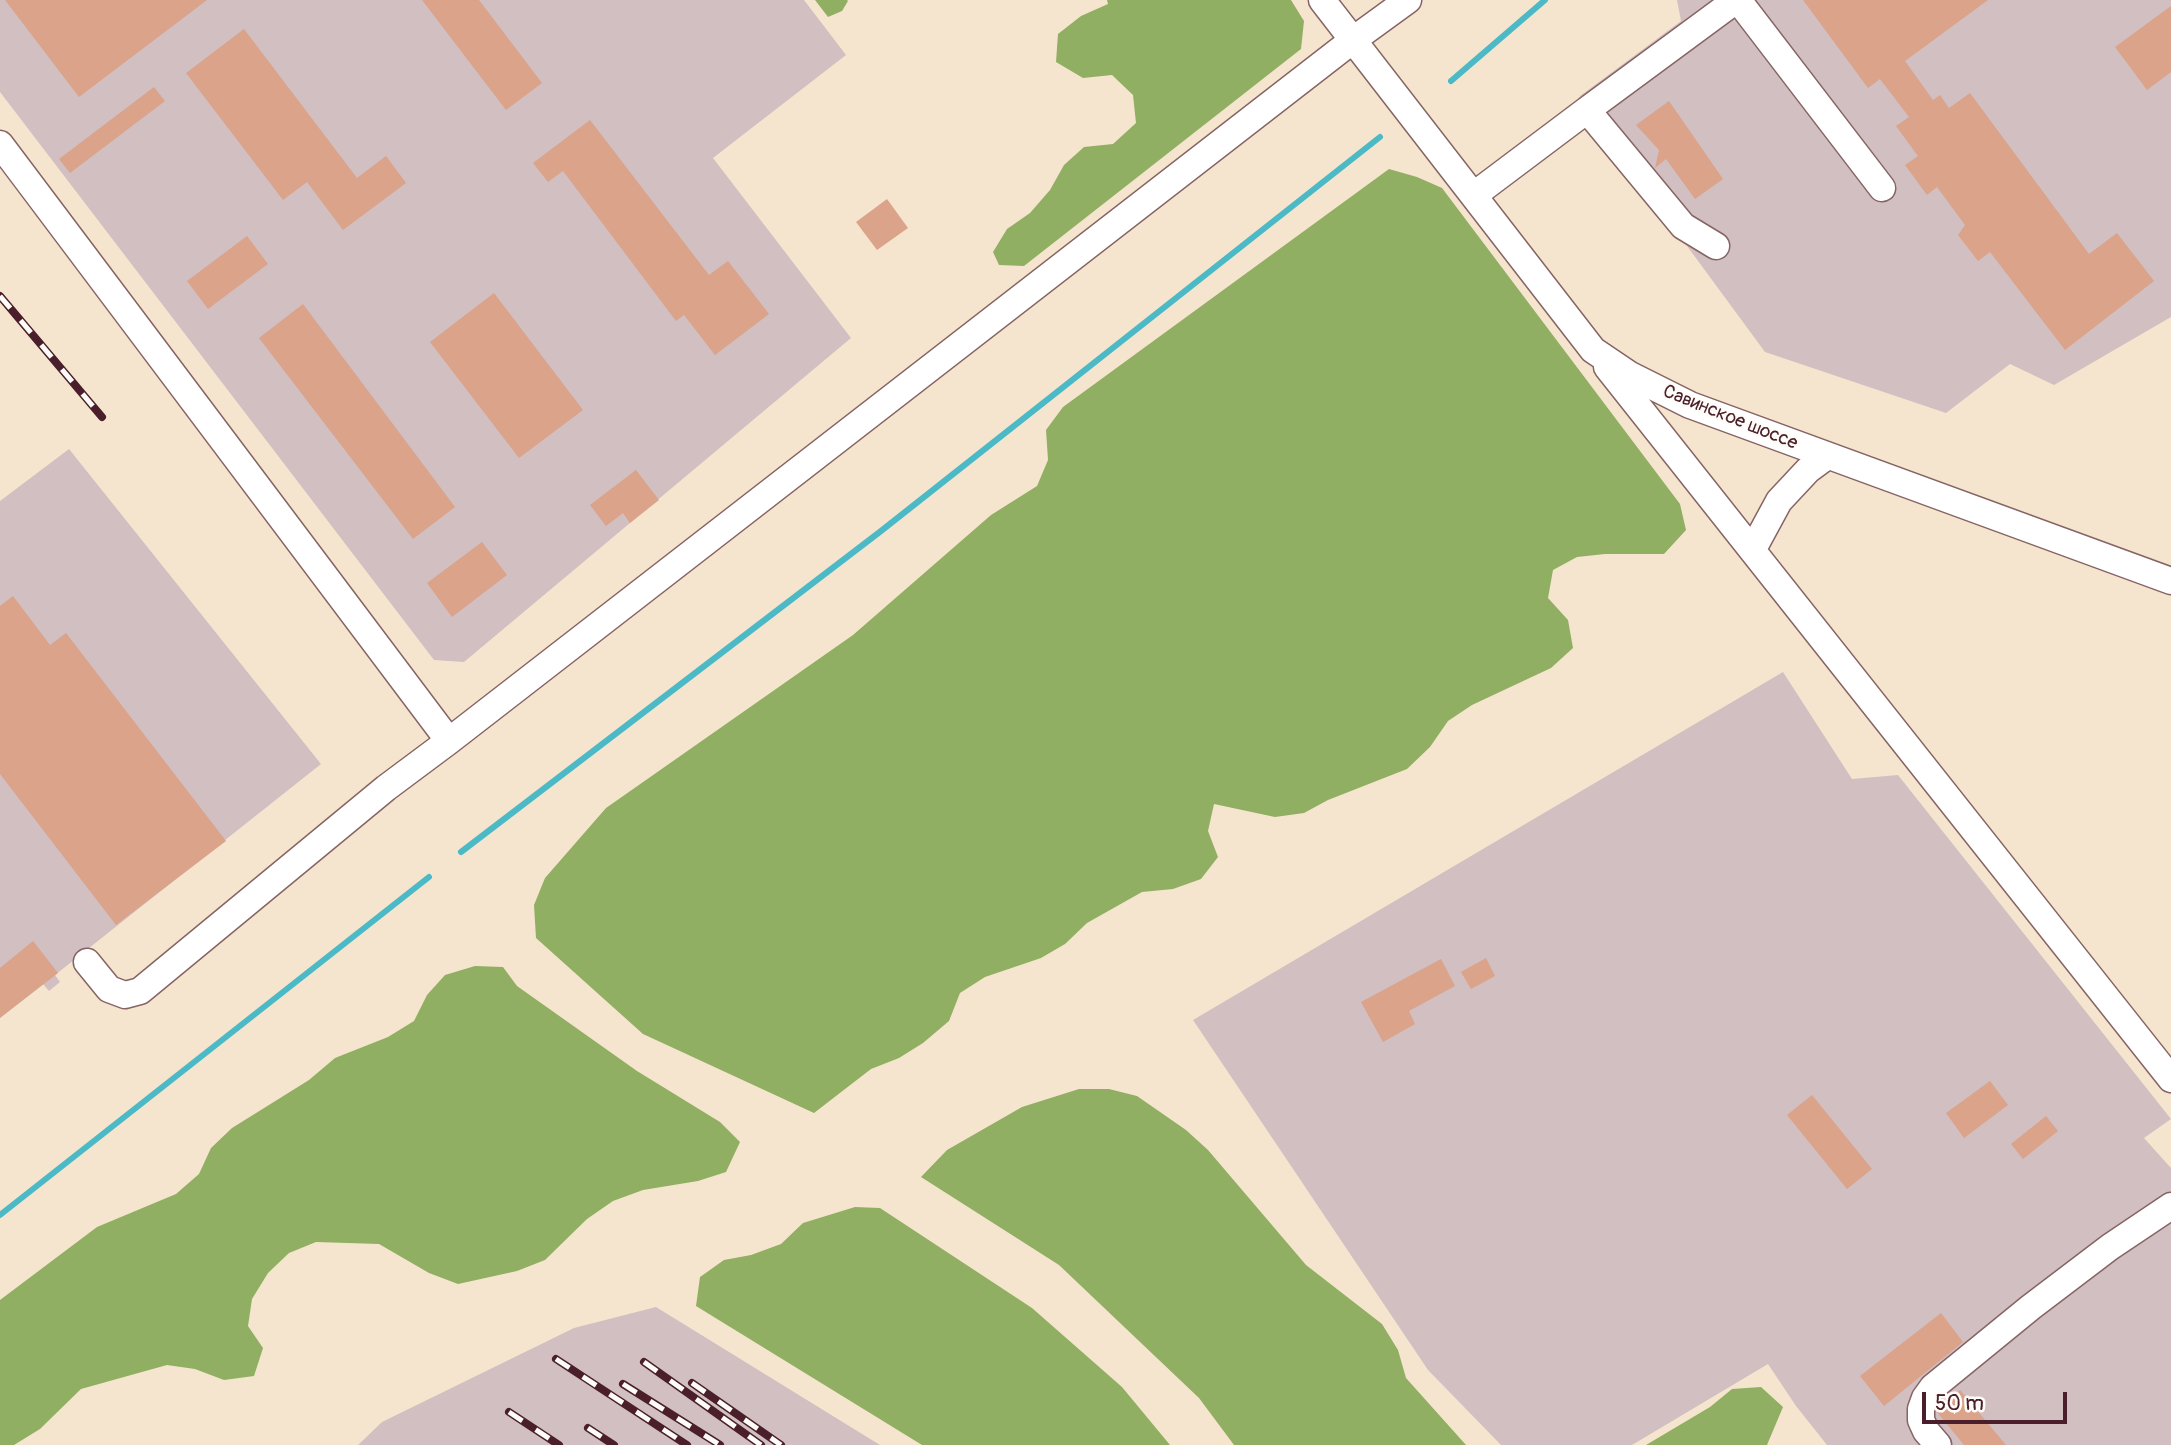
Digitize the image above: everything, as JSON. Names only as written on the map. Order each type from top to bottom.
[{"type":"street","name":"Савинское шоссе","points":[[1321,0],[1592,350],[1630,375],[1690,405],[2171,582]]},
{"type":"street","points":[[87,962],[108,989],[125,995],[140,991],[386,788],[1408,0]]},
{"type":"street","points":[[1474,195],[1737,0],[1882,188]]},
{"type":"street","points":[[1587,110],[1683,226],[1716,247]]},
{"type":"street","points":[[0,144],[449,741]]},
{"type":"street","points":[[1592,350],[1753,549],[2171,1079]]},
{"type":"street","points":[[1753,549],[1779,501],[1808,470],[1827,456]]},
{"type":"street","points":[[1938,1445],[1926,1431],[1920,1409],[1933,1387],[2110,1247],[2171,1206]]},
{"type":"shaded area","points":[[0,0],[804,0],[846,55],[713,158],[851,338],[464,662],[434,660],[0,92]]},
{"type":"shaded area","points":[[1677,0],[2171,0],[2171,317],[2054,385],[2010,364],[1946,413],[1765,352],[1587,110],[1580,96],[1681,21]]},
{"type":"shaded area","points":[[69,449],[321,764],[55,975],[60,982],[49,991],[43,984],[0,1018],[0,501]]},
{"type":"shaded area","points":[[1783,672],[1852,779],[1898,775],[2171,1119],[2144,1138],[2171,1168],[2171,1445],[1827,1445],[1768,1364],[1632,1445],[1501,1445],[1428,1370],[1193,1020]]},
{"type":"shaded area","points":[[656,1307],[880,1445],[358,1445],[382,1422],[574,1328]]},
{"type":"green space","points":[[815,0],[848,1],[842,11],[828,17]]},
{"type":"green space","points":[[1107,0],[1291,0],[1304,21],[1301,49],[1024,266],[999,265],[993,252],[1007,229],[1030,213],[1050,190],[1064,165],[1084,147],[1113,144],[1136,123],[1133,95],[1112,75],[1083,78],[1056,62],[1058,34],[1081,16],[1108,4]]},
{"type":"green space","points":[[1389,169],[1442,188],[1680,504],[1686,530],[1664,554],[1577,557],[1553,570],[1548,598],[1568,620],[1573,648],[1551,668],[1472,705],[1448,721],[1430,747],[1407,769],[1328,800],[1304,813],[1275,817],[1214,804],[1208,831],[1218,857],[1201,879],[1173,889],[1142,892],[1087,923],[1065,944],[1041,958],[985,977],[960,993],[949,1021],[923,1043],[899,1058],[871,1069],[814,1113],[643,1034],[536,938],[534,905],[545,878],[606,808],[853,635],[991,515],[1037,486],[1048,460],[1046,430],[1063,407]]},
{"type":"green space","points":[[475,966],[503,967],[517,986],[637,1071],[720,1122],[740,1142],[726,1172],[698,1181],[643,1190],[613,1201],[587,1219],[545,1260],[517,1271],[458,1284],[429,1273],[379,1244],[316,1242],[289,1253],[268,1273],[252,1299],[248,1326],[263,1348],[254,1376],[224,1380],[195,1369],[167,1365],[81,1389],[40,1429],[14,1445],[0,1445],[0,1300],[97,1227],[176,1194],[199,1174],[211,1148],[232,1128],[309,1080],[335,1058],[388,1037],[414,1021],[427,995],[445,975]]},
{"type":"green space","points":[[1079,1089],[1109,1089],[1137,1096],[1186,1130],[1208,1150],[1306,1265],[1382,1324],[1398,1350],[1406,1378],[1466,1445],[1234,1445],[1199,1398],[1059,1265],[921,1177],[947,1150],[1022,1107]]},
{"type":"green space","points":[[855,1207],[880,1208],[1032,1308],[1122,1387],[1170,1445],[922,1445],[696,1306],[700,1277],[724,1260],[751,1255],[781,1244],[803,1223]]},
{"type":"green space","points":[[1761,1387],[1783,1407],[1767,1445],[1646,1445],[1710,1407],[1732,1389]]},
{"type":"building","points":[[5,0],[207,0],[79,97]]},
{"type":"building","points":[[422,0],[479,0],[542,83],[506,110]]},
{"type":"building","points":[[1803,0],[1988,0],[1905,61],[1933,100],[1940,95],[1949,108],[1970,93],[2089,254],[2117,233],[2154,281],[2065,350],[1990,252],[1978,261],[1958,235],[1965,225],[1937,187],[1927,195],[1905,165],[1918,156],[1896,126],[1909,117],[1880,79],[1868,88]]},
{"type":"building","points":[[2171,6],[2171,72],[2147,90],[2115,47]]},
{"type":"building","points":[[244,29],[357,178],[386,156],[406,183],[343,230],[307,182],[283,200],[186,73]]},
{"type":"building","points":[[154,87],[165,101],[70,173],[59,159]]},
{"type":"building","points":[[1669,101],[1723,179],[1695,199],[1666,159],[1655,168],[1659,150],[1636,125]]},
{"type":"building","points":[[590,120],[709,275],[728,261],[769,314],[715,355],[684,315],[676,321],[563,171],[548,182],[533,163]]},
{"type":"building","points":[[887,199],[908,228],[877,250],[856,222]]},
{"type":"building","points":[[247,236],[268,264],[208,309],[187,281]]},
{"type":"building","points":[[494,293],[583,410],[519,458],[430,342]]},
{"type":"building","points":[[303,304],[455,507],[413,539],[259,338]]},
{"type":"building","points":[[636,470],[659,500],[630,523],[623,513],[606,526],[590,505]]},
{"type":"building","points":[[482,542],[507,575],[452,617],[427,583]]},
{"type":"building","points":[[13,596],[50,645],[66,633],[226,841],[116,925],[0,774],[0,606]]},
{"type":"building","points":[[33,941],[58,973],[0,1018],[0,968]]},
{"type":"building","points":[[1486,958],[1495,976],[1471,989],[1461,972]]},
{"type":"building","points":[[1441,959],[1455,986],[1409,1011],[1415,1024],[1383,1042],[1361,1002]]},
{"type":"building","points":[[1990,1081],[2008,1105],[1964,1138],[1946,1113]]},
{"type":"building","points":[[1812,1095],[1872,1169],[1847,1189],[1787,1115]]},
{"type":"building","points":[[2046,1116],[2058,1131],[2023,1159],[2011,1144]]},
{"type":"building","points":[[1941,1313],[1963,1342],[1884,1406],[1860,1376]]},
{"type":"building","points":[[1960,1390],[2006,1445],[1964,1445],[1937,1412],[1938,1408]]},
{"type":"waterway","points":[[1451,81],[1545,0]]},
{"type":"waterway","points":[[461,852],[881,531],[1380,137]]},
{"type":"waterway","points":[[0,1215],[429,877]]},
{"type":"railway","points":[[0,296],[102,417]]},
{"type":"railway","points":[[556,1359],[687,1445]]},
{"type":"railway","points":[[644,1362],[761,1445]]},
{"type":"railway","points":[[692,1383],[781,1445]]},
{"type":"railway","points":[[623,1384],[720,1445]]},
{"type":"railway","points":[[509,1412],[559,1445]]},
{"type":"railway","points":[[588,1428],[614,1445]]}]
